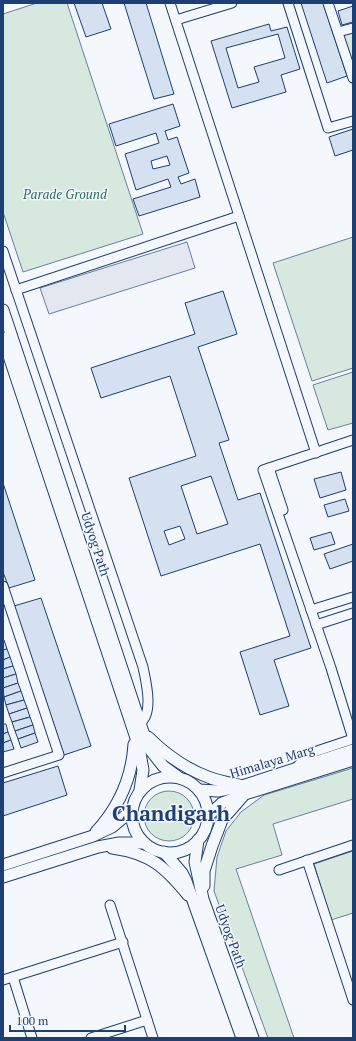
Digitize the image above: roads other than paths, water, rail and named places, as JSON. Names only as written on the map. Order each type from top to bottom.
[{"type":"main road","name":"Udyog Path","points":[[3,310],[140,730],[139,747],[143,770],[140,790]]},
{"type":"main road","name":"Udyog Path","points":[[3,338],[7,359],[140,730],[148,747],[163,766],[178,777]]},
{"type":"main road","points":[[140,730],[162,751],[181,765],[209,778],[243,790],[222,820],[204,871],[198,900]]},
{"type":"main road","points":[[93,836],[108,818],[127,783],[130,776],[140,730]]},
{"type":"main road","name":"Himalaya Marg","points":[[208,816],[222,803],[243,790],[296,768],[353,750]]},
{"type":"main road","name":"Himalaya Marg","points":[[199,790],[243,790],[353,760]]},
{"type":"main road","points":[[162,777],[178,777],[191,783],[203,795],[208,816],[206,827],[198,840],[188,848],[177,852],[155,850],[144,843],[137,835],[131,819],[132,806],[140,790],[152,781],[162,777]]},
{"type":"main road","points":[[3,865],[93,836],[112,827],[131,811]]},
{"type":"main road","name":"Udyog Path","points":[[198,840],[195,862],[198,900],[242,1038]]},
{"type":"main road","points":[[3,877],[98,847],[119,843],[144,843]]},
{"type":"main road","points":[[98,847],[142,854],[160,865],[198,900]]},
{"type":"main road","name":"Udyog Path","points":[[164,852],[182,873],[198,900],[252,1038]]},
{"type":"street","points":[[170,3],[316,453]]},
{"type":"street","points":[[176,20],[232,3]]},
{"type":"street","points":[[288,3],[328,128],[353,121]]},
{"type":"street","points":[[328,3],[351,66],[353,78]]},
{"type":"street","points":[[338,32],[353,28]]},
{"type":"street","points":[[16,290],[239,216]]},
{"type":"street","points":[[3,250],[143,667],[148,700],[145,718],[140,730]]},
{"type":"street","points":[[353,440],[269,468],[319,624],[353,719]]},
{"type":"street","points":[[3,586],[7,612],[59,755],[3,773]]},
{"type":"street","points":[[314,609],[353,597]]},
{"type":"street","points":[[319,624],[353,613]]},
{"type":"street","points":[[296,768],[310,753],[353,739],[319,624]]},
{"type":"street","points":[[279,870],[353,845]]},
{"type":"street","points":[[307,860],[353,1000]]},
{"type":"street","points":[[110,905],[153,1038]]},
{"type":"street","points":[[3,980],[123,942]]},
{"type":"street","points":[[13,977],[32,1038]]},
{"type":"street","points":[[91,1038],[147,1020]]},
{"type":"district","name":"Chandigarh","points":[[171,813]]},
{"type":"park label","name":"Parade Ground","points":[[65,194]]}]
